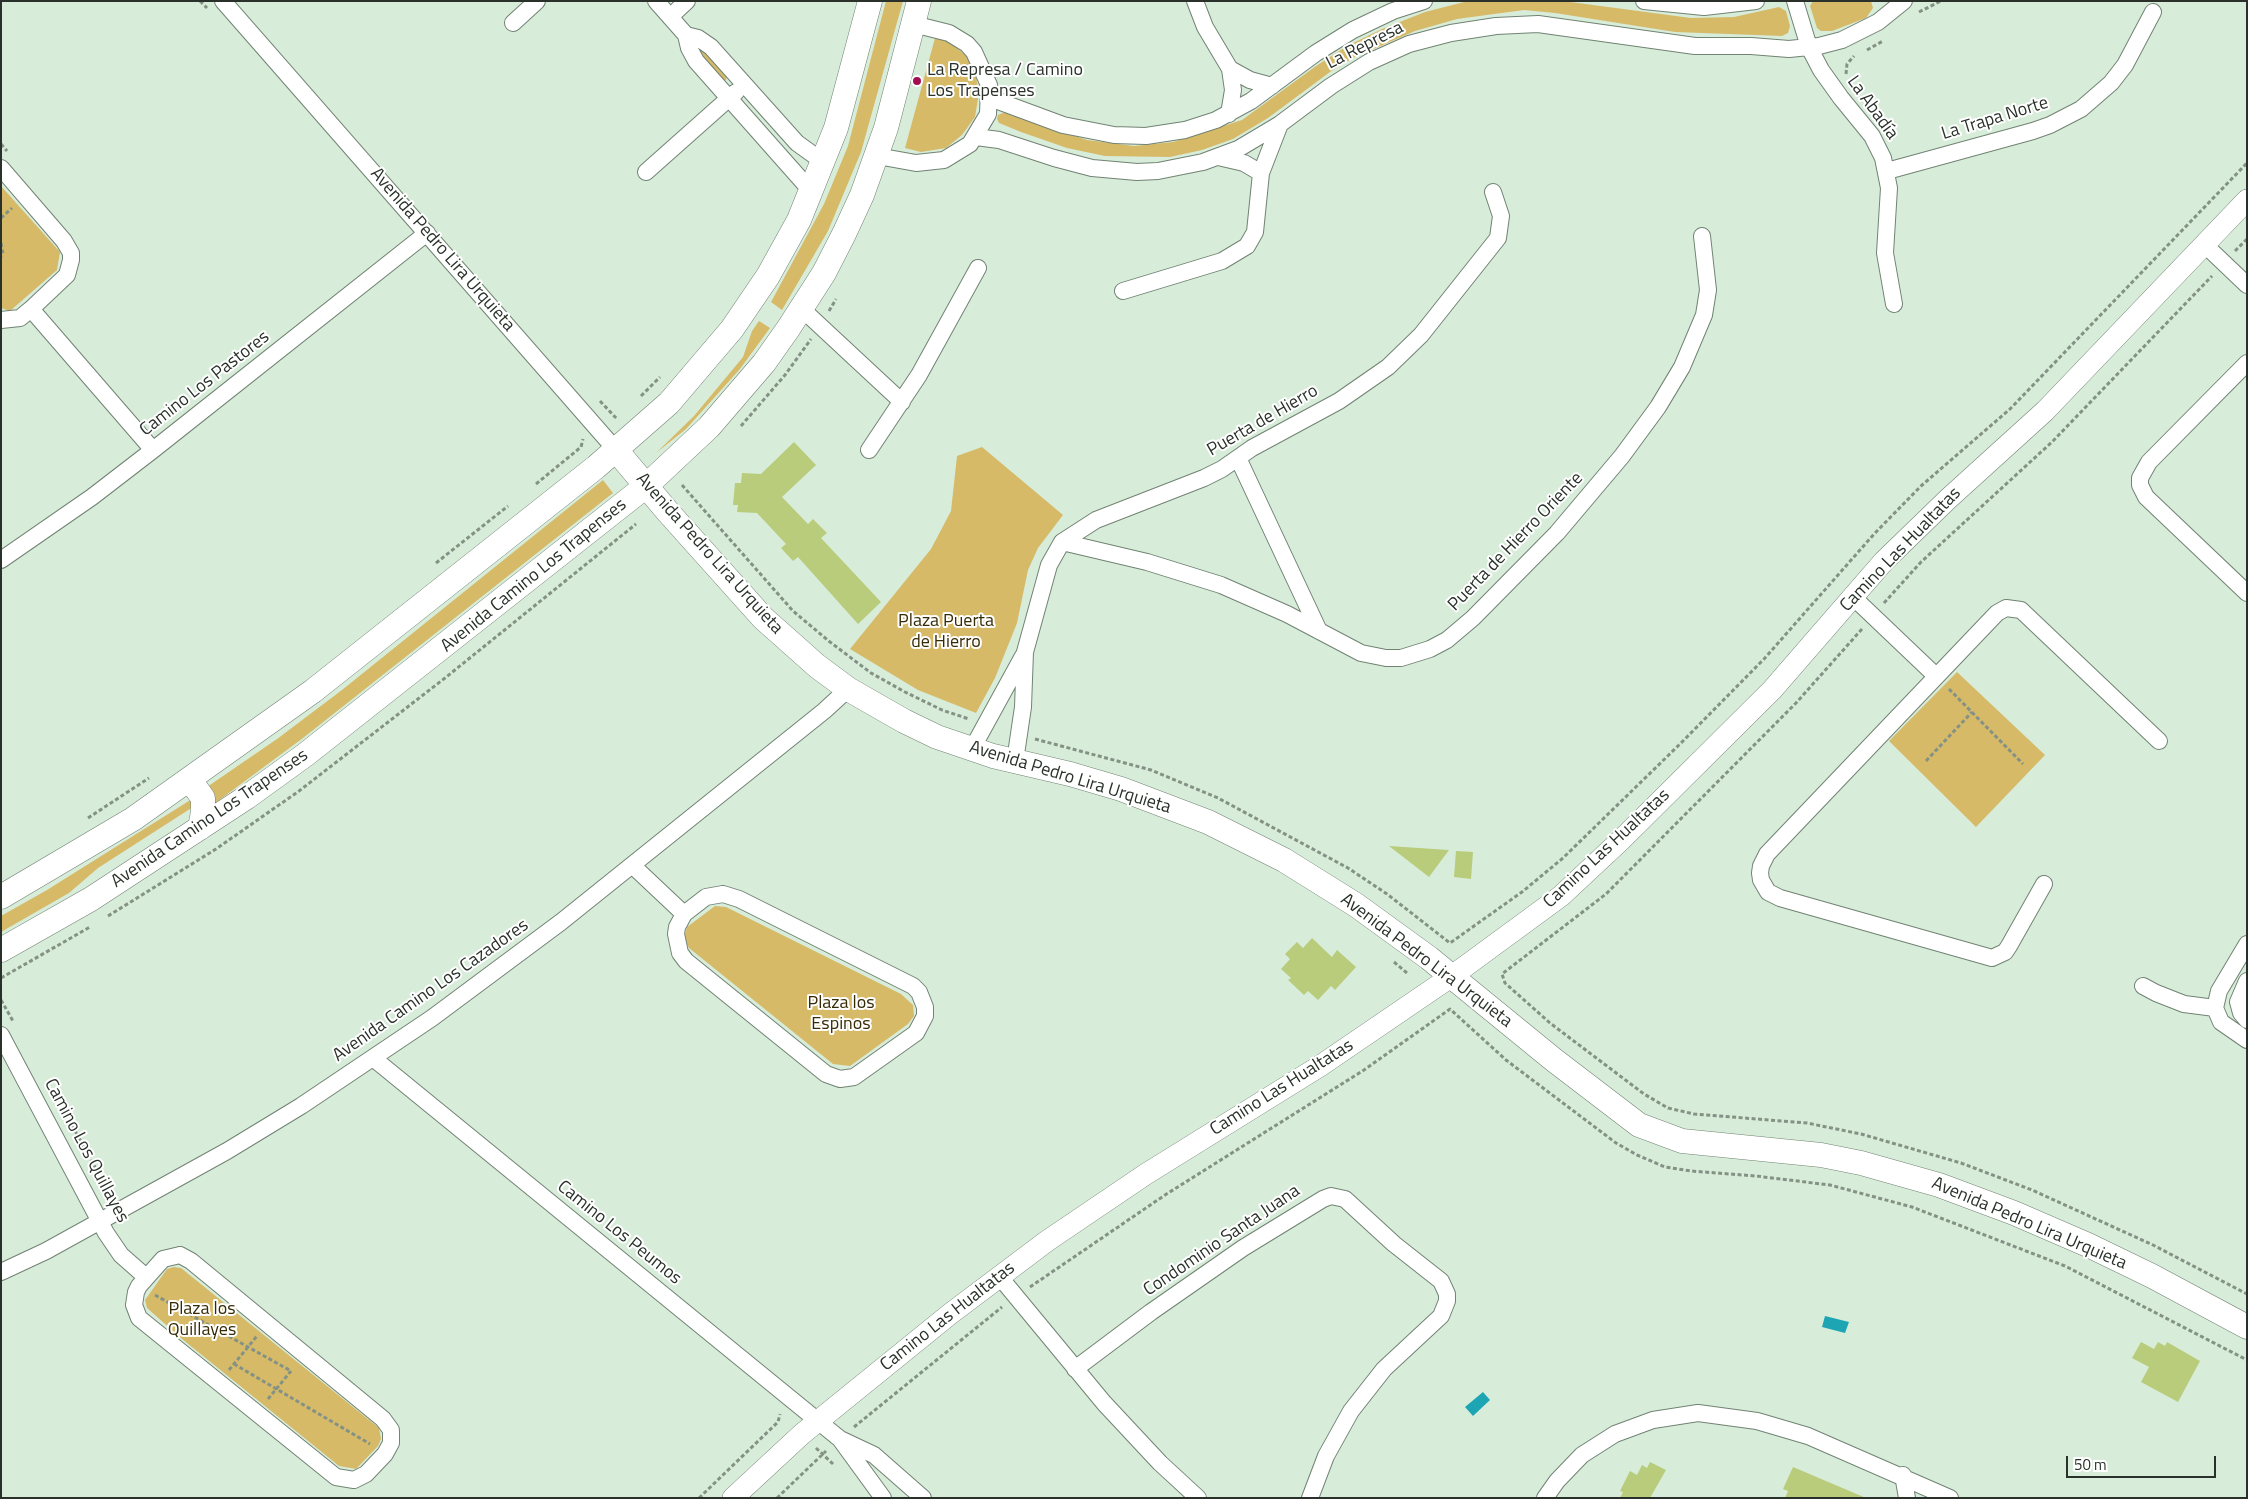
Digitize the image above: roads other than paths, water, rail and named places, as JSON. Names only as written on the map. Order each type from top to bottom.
[{"type":"main road","points":[[1,897],[80,852],[187,782],[313,691],[616,450],[674,396],[732,329],[772,269],[812,192],[845,98],[870,1]]},
{"type":"main road","name":"Avenida Camino Los Trapenses","points":[[1,950],[91,899],[254,792],[344,726],[646,486],[692,444],[738,395],[764,363],[802,309],[844,234],[876,156],[919,1]]},
{"type":"main road","name":"Avenida Pedro Lira Urquieta","points":[[616,450],[763,618],[817,666],[848,689],[904,721],[972,749],[1121,789],[1171,807],[1244,839],[1284,860],[1356,905],[1452,976],[1614,1108],[1652,1132],[1697,1143],[1821,1155],[1860,1163],[1939,1185],[2080,1242],[2152,1276],[2247,1327]]},
{"type":"main road","points":[[187,782],[195,787],[203,798],[200,828]]},
{"type":"street","name":"Avenida Pedro Lira Urquieta","points":[[223,1],[616,450]]},
{"type":"street","points":[[513,22],[537,1]]},
{"type":"street","points":[[656,1],[686,35],[692,54],[812,192]]},
{"type":"street","points":[[670,17],[687,1]]},
{"type":"street","points":[[1195,1],[1212,39],[1230,69],[1233,90],[1229,114]]},
{"type":"street","name":"La Represa","points":[[990,98],[1063,125],[1087,131],[1131,137],[1166,134],[1185,130],[1229,114],[1272,86],[1340,37],[1393,11],[1424,1]]},
{"type":"street","points":[[1644,1],[1704,7],[1756,1]]},
{"type":"street","name":"La Abadía","points":[[1795,1],[1809,47],[1830,84],[1872,136],[1887,171],[1889,188],[1885,252],[1894,304]]},
{"type":"street","name":"La Represa","points":[[976,137],[999,140],[1074,164],[1115,171],[1158,170],[1183,167],[1238,149],[1280,124],[1350,73],[1388,53],[1429,38],[1516,24],[1563,27],[1695,46],[1751,46],[1789,49],[1830,44],[1854,35],[1909,8]]},
{"type":"street","name":"La Trapa Norte","points":[[1887,171],[2033,131],[2050,125],[2081,109],[2111,83],[2125,65],[2153,12]]},
{"type":"street","points":[[876,156],[916,163],[944,160],[964,149],[976,137],[988,114],[990,98],[985,73],[966,44],[941,30],[913,24]]},
{"type":"street","points":[[686,35],[698,38],[711,47],[798,143],[815,156],[825,159]]},
{"type":"street","points":[[1230,69],[1250,80],[1272,86]]},
{"type":"street","points":[[646,172],[745,84]]},
{"type":"street","points":[[1123,291],[1222,261],[1243,250],[1255,232],[1261,173],[1280,124]]},
{"type":"street","points":[[1218,156],[1244,163],[1261,173]]},
{"type":"street","points":[[1,320],[20,318],[32,309],[67,275],[70,268],[71,253],[7,163]]},
{"type":"street","name":"Puerta de Hierro","points":[[1015,761],[1022,707],[1025,652],[1049,565],[1062,542],[1096,520],[1204,478],[1358,389],[1388,367],[1410,347],[1498,238],[1501,216],[1493,192]]},
{"type":"street","name":"Camino Las Hualtatas","points":[[733,1498],[819,1421],[999,1276],[1129,1185],[1320,1066],[1452,976],[1561,896],[1778,683],[1853,597],[1918,527],[2065,391],[2247,200]]},
{"type":"street","name":"Camino Los Pastores","points":[[1,560],[92,497],[427,233]]},
{"type":"street","name":"Puerta de Hierro Oriente","points":[[1062,542],[1147,562],[1221,585],[1287,614],[1350,649],[1373,657],[1401,658],[1416,655],[1447,640],[1522,570],[1563,526],[1622,456],[1658,407],[1694,344],[1706,306],[1708,274],[1702,236]]},
{"type":"street","points":[[2205,245],[2247,285]]},
{"type":"street","points":[[868,450],[902,402],[928,359],[978,268]]},
{"type":"street","points":[[32,309],[153,450]]},
{"type":"street","points":[[802,309],[902,402]]},
{"type":"street","points":[[2247,364],[2148,462],[2140,478],[2140,485],[2146,497],[2247,593]]},
{"type":"street","points":[[1238,458],[1319,631]]},
{"type":"street","points":[[1853,597],[1936,676]]},
{"type":"street","points":[[2044,884],[2005,952],[1992,958],[1780,898],[1768,892],[1761,880],[1761,866],[1767,854],[1936,676],[1997,613],[2006,608],[2022,610],[2159,741]]},
{"type":"street","name":"Puerta de Hierro","points":[[972,749],[1025,652]]},
{"type":"street","name":"Avenida Camino Los Cazadores","points":[[1,1272],[100,1222],[227,1151],[374,1058],[489,976],[632,865],[824,712],[848,689]]},
{"type":"street","points":[[632,865],[684,914]]},
{"type":"street","points":[[723,894],[739,899],[912,986],[918,992],[924,1007],[922,1025],[909,1038],[859,1074],[847,1079],[833,1078],[686,961],[680,953],[676,934],[677,927],[684,914],[706,897],[723,894]]},
{"type":"street","points":[[2247,944],[2219,991],[2215,1008],[2221,1022],[2247,1040]]},
{"type":"street","points":[[2247,981],[2238,1002],[2241,1013],[2247,1020]]},
{"type":"street","points":[[2143,986],[2184,1004],[2215,1008]]},
{"type":"street","name":"Camino Los Quillayes","points":[[1,1035],[100,1222],[121,1255],[143,1281]]},
{"type":"street","name":"Camino Los Peumos","points":[[374,1058],[840,1439],[883,1498]]},
{"type":"street","name":"Condominio Santa Juana","points":[[1075,1369],[1158,1306],[1251,1243],[1322,1199],[1331,1196],[1345,1199],[1394,1244],[1441,1281],[1448,1301],[1441,1316],[1384,1369],[1351,1411],[1326,1456],[1310,1498]]},
{"type":"street","points":[[168,1256],[186,1257],[388,1424],[391,1443],[385,1454],[360,1478],[341,1480],[330,1474],[139,1318],[134,1306],[136,1292],[143,1281],[159,1262],[168,1256]]},
{"type":"street","points":[[999,1276],[1075,1369],[1160,1463],[1198,1498]]},
{"type":"street","points":[[1544,1498],[1582,1455],[1615,1434],[1653,1420],[1698,1413],[1734,1416],[1779,1426],[1816,1439],[1902,1475],[1950,1498]]},
{"type":"street","name":"Camino Los Peumos","points":[[840,1439],[874,1455],[923,1498]]},
{"type":"street","points":[[1902,1475],[1907,1498]]},
{"type":"water","points":[[1825,1316],[1849,1322],[1845,1333],[1822,1327]]},
{"type":"water","points":[[1483,1392],[1490,1400],[1473,1416],[1465,1407]]},
{"type":"place","name":"La Represa / Camino Los Trapenses","points":[[917,81]]},
{"type":"park label","name":"Plaza Puerta de Hierro","points":[[946,632]]},
{"type":"park label","name":"Plaza los Espinos","points":[[841,1014]]},
{"type":"park label","name":"Plaza los Quillayes","points":[[202,1320]]}]
